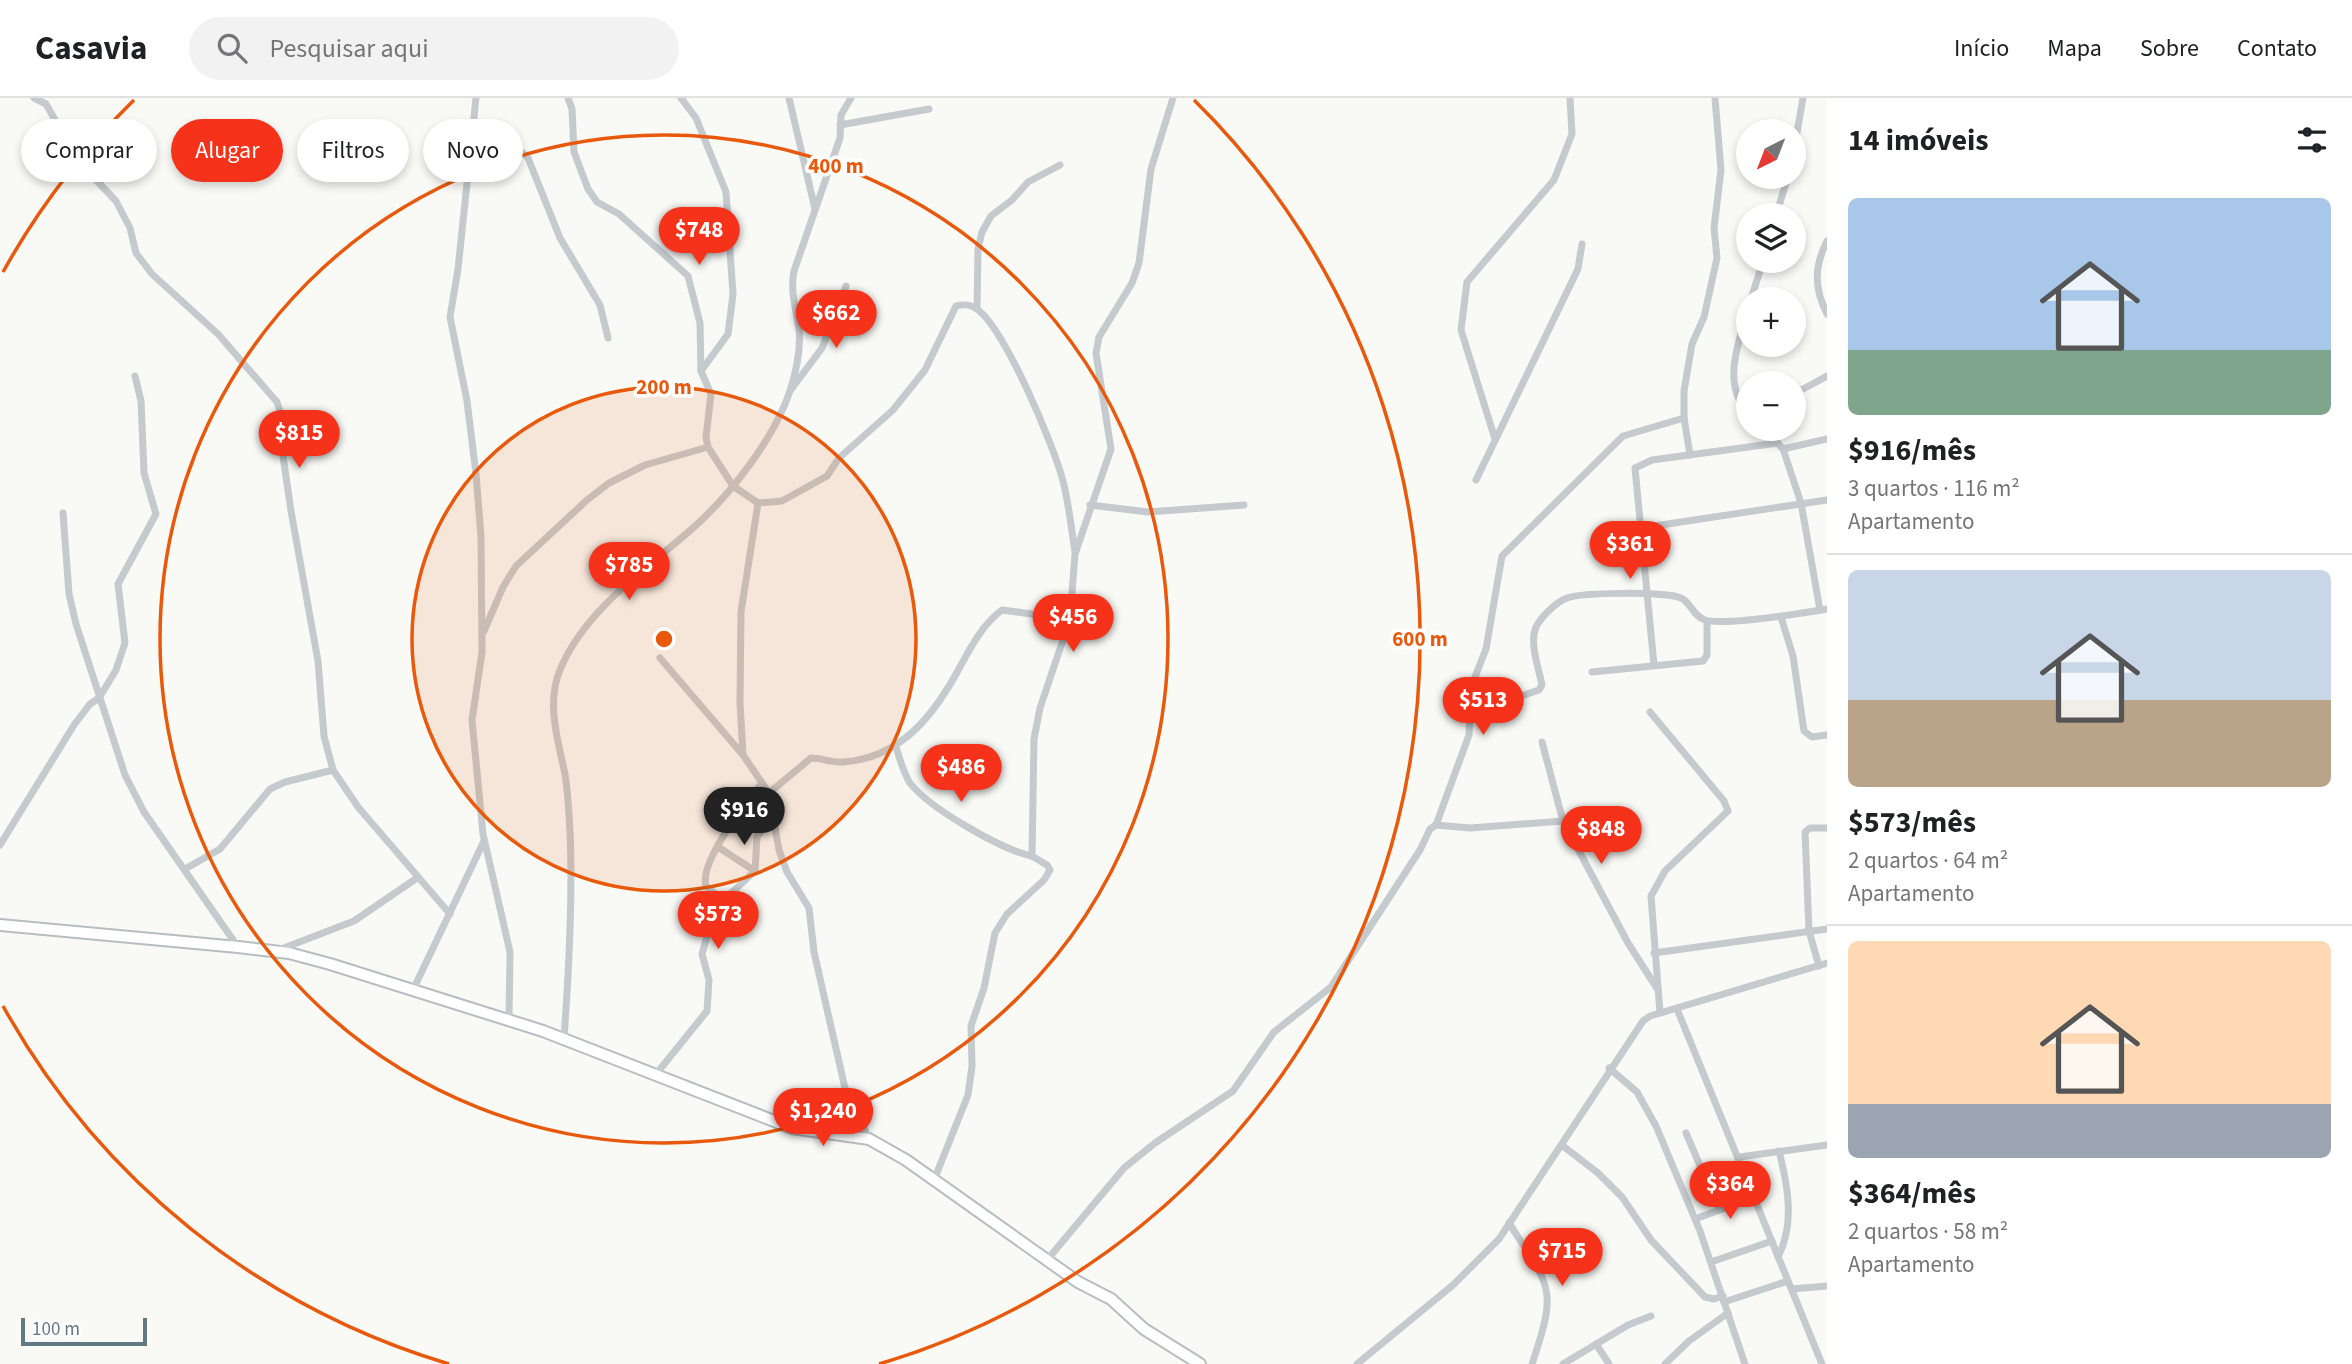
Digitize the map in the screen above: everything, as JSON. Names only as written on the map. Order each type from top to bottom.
[{"type":"street","points":[[33,98],[46,104],[79,162],[116,201],[130,228],[136,253],[152,274],[218,334],[277,402],[283,420],[289,498],[318,661],[324,737],[333,770],[358,807],[450,914]]},
{"type":"street","points":[[473,119],[476,98]]},
{"type":"street","points":[[568,98],[572,109],[574,152],[597,202],[619,214],[688,276],[701,323],[701,371],[711,394],[706,437],[708,447],[733,486],[758,503],[782,501],[804,492],[827,476],[839,458],[911,390],[925,370],[956,306],[965,304],[977,309],[990,323],[1044,423],[1064,482],[1075,554]]},
{"type":"street","points":[[681,98],[696,118],[726,192],[733,294],[728,334],[701,371]]},
{"type":"street","points":[[789,98],[815,210]]},
{"type":"street","points":[[564,1038],[571,953],[570,836],[565,774],[555,724],[558,673],[584,630],[621,590],[694,527],[733,486],[772,427],[789,391],[800,344],[791,288],[840,138],[841,115],[851,98]]},
{"type":"street","points":[[1032,856],[1034,740],[1040,708],[1070,619],[1075,554],[1111,449],[1096,353],[1099,337],[1132,283],[1139,263],[1151,169],[1173,98]]},
{"type":"street","points":[[1496,439],[1461,330],[1467,282],[1554,180],[1572,134],[1570,98]]},
{"type":"street","points":[[1690,455],[1684,418],[1692,344],[1704,317],[1717,258],[1714,228],[1721,170],[1715,98]]},
{"type":"street","points":[[1800,119],[1804,98]]},
{"type":"street","points":[[840,125],[929,109]]},
{"type":"street","points":[[523,153],[528,158],[560,238],[600,306],[608,338]]},
{"type":"street","points":[[977,309],[978,249],[982,232],[991,216],[1013,200],[1028,182],[1060,165]]},
{"type":"street","points":[[467,182],[450,317],[467,401],[476,474],[481,537],[482,635],[472,720],[484,841],[510,952],[509,1020]]},
{"type":"street","points":[[1827,241],[1817,266],[1816,281],[1827,314]]},
{"type":"street","points":[[1476,480],[1578,269],[1582,244]]},
{"type":"street","points":[[789,391],[822,348],[846,286]]},
{"type":"street","points":[[1736,352],[1736,390]]},
{"type":"street","points":[[0,845],[83,712],[99,698],[116,670],[125,643],[118,591],[121,575],[156,514],[144,473],[141,401],[135,376]]},
{"type":"street","points":[[1806,387],[1827,376]]},
{"type":"street","points":[[1047,1260],[1124,1168],[1233,1091],[1275,1032],[1331,987],[1420,850],[1430,829],[1436,825],[1469,735],[1471,687],[1486,649],[1502,556],[1623,436],[1684,418]]},
{"type":"street","points":[[1654,665],[1635,468],[1652,460],[1827,439]]},
{"type":"street","points":[[1509,700],[1539,690],[1542,685],[1534,639],[1536,628],[1559,602],[1568,598],[1646,594],[1685,599],[1692,612],[1707,621],[1781,617],[1823,610],[1801,503],[1780,446],[1775,441]]},
{"type":"street","points":[[482,635],[503,587],[516,566],[587,499],[609,483],[645,465],[708,447]]},
{"type":"street","points":[[1641,528],[1827,500]]},
{"type":"street","points":[[743,755],[739,690],[741,612],[758,503]]},
{"type":"street","points":[[1090,505],[1148,512],[1244,505]]},
{"type":"street","points":[[63,513],[69,594],[83,654],[134,796],[238,947]]},
{"type":"street","points":[[769,793],[811,758],[845,762],[896,747],[928,719],[975,638],[993,617],[1008,609],[1070,619]]},
{"type":"street","points":[[1781,617],[1793,656],[1804,731],[1812,737],[1827,735]]},
{"type":"street","points":[[1592,672],[1706,659],[1707,621]]},
{"type":"street","points":[[660,658],[743,755],[769,793],[783,861],[809,908],[814,952],[845,1088],[869,1139]]},
{"type":"street","points":[[1650,712],[1724,801],[1728,811],[1665,871],[1656,885],[1650,909],[1660,1013]]},
{"type":"street","points":[[1542,742],[1563,821],[1628,943],[1659,991]]},
{"type":"street","points":[[896,747],[902,768],[918,791],[994,842],[1014,853],[1032,856],[1047,865],[1050,870],[1044,880],[1007,914],[995,933],[984,988],[971,1026],[972,1066],[968,1095],[934,1180]]},
{"type":"street","points":[[185,869],[220,849],[270,789],[285,782],[333,770]]},
{"type":"street","points":[[722,900],[705,881],[718,847],[762,783]]},
{"type":"street","points":[[657,1073],[707,1011],[709,980],[702,954],[712,928],[715,908],[755,871],[757,837],[774,814]]},
{"type":"street","points":[[1436,825],[1470,828],[1563,821]]},
{"type":"street","points":[[1357,1364],[1478,1262],[1563,1146],[1609,1069],[1643,1021],[1660,1013],[1823,965],[1809,931],[1805,832],[1827,828]]},
{"type":"street","points":[[413,990],[484,841]]},
{"type":"street","points":[[718,847],[755,871]]},
{"type":"street","points":[[274,951],[354,922],[417,878]]},
{"type":"street","points":[[0,925],[274,951],[330,964],[564,1038],[792,1128],[869,1139],[934,1180],[1078,1282],[1111,1298],[1144,1329],[1200,1364]]},
{"type":"street","points":[[1654,953],[1827,929]]},
{"type":"street","points":[[1677,1009],[1822,1364]]},
{"type":"street","points":[[1609,1069],[1637,1092],[1648,1109],[1695,1219],[1745,1364]]},
{"type":"street","points":[[1686,1133],[1719,1210]]},
{"type":"street","points":[[1739,1157],[1827,1145]]},
{"type":"street","points":[[1563,1146],[1598,1173],[1622,1197],[1651,1240],[1705,1297],[1723,1299],[1788,1281]]},
{"type":"street","points":[[1778,1257],[1786,1243],[1788,1226],[1786,1179],[1779,1151]]},
{"type":"street","points":[[1695,1219],[1755,1197]]},
{"type":"street","points":[[1509,1223],[1548,1290],[1547,1319],[1532,1364]]},
{"type":"street","points":[[1710,1262],[1772,1241]]},
{"type":"street","points":[[1792,1289],[1827,1286]]},
{"type":"street","points":[[1665,1364],[1728,1313]]},
{"type":"street","points":[[1563,1364],[1651,1316]]},
{"type":"street","points":[[1596,1344],[1609,1364]]}]
